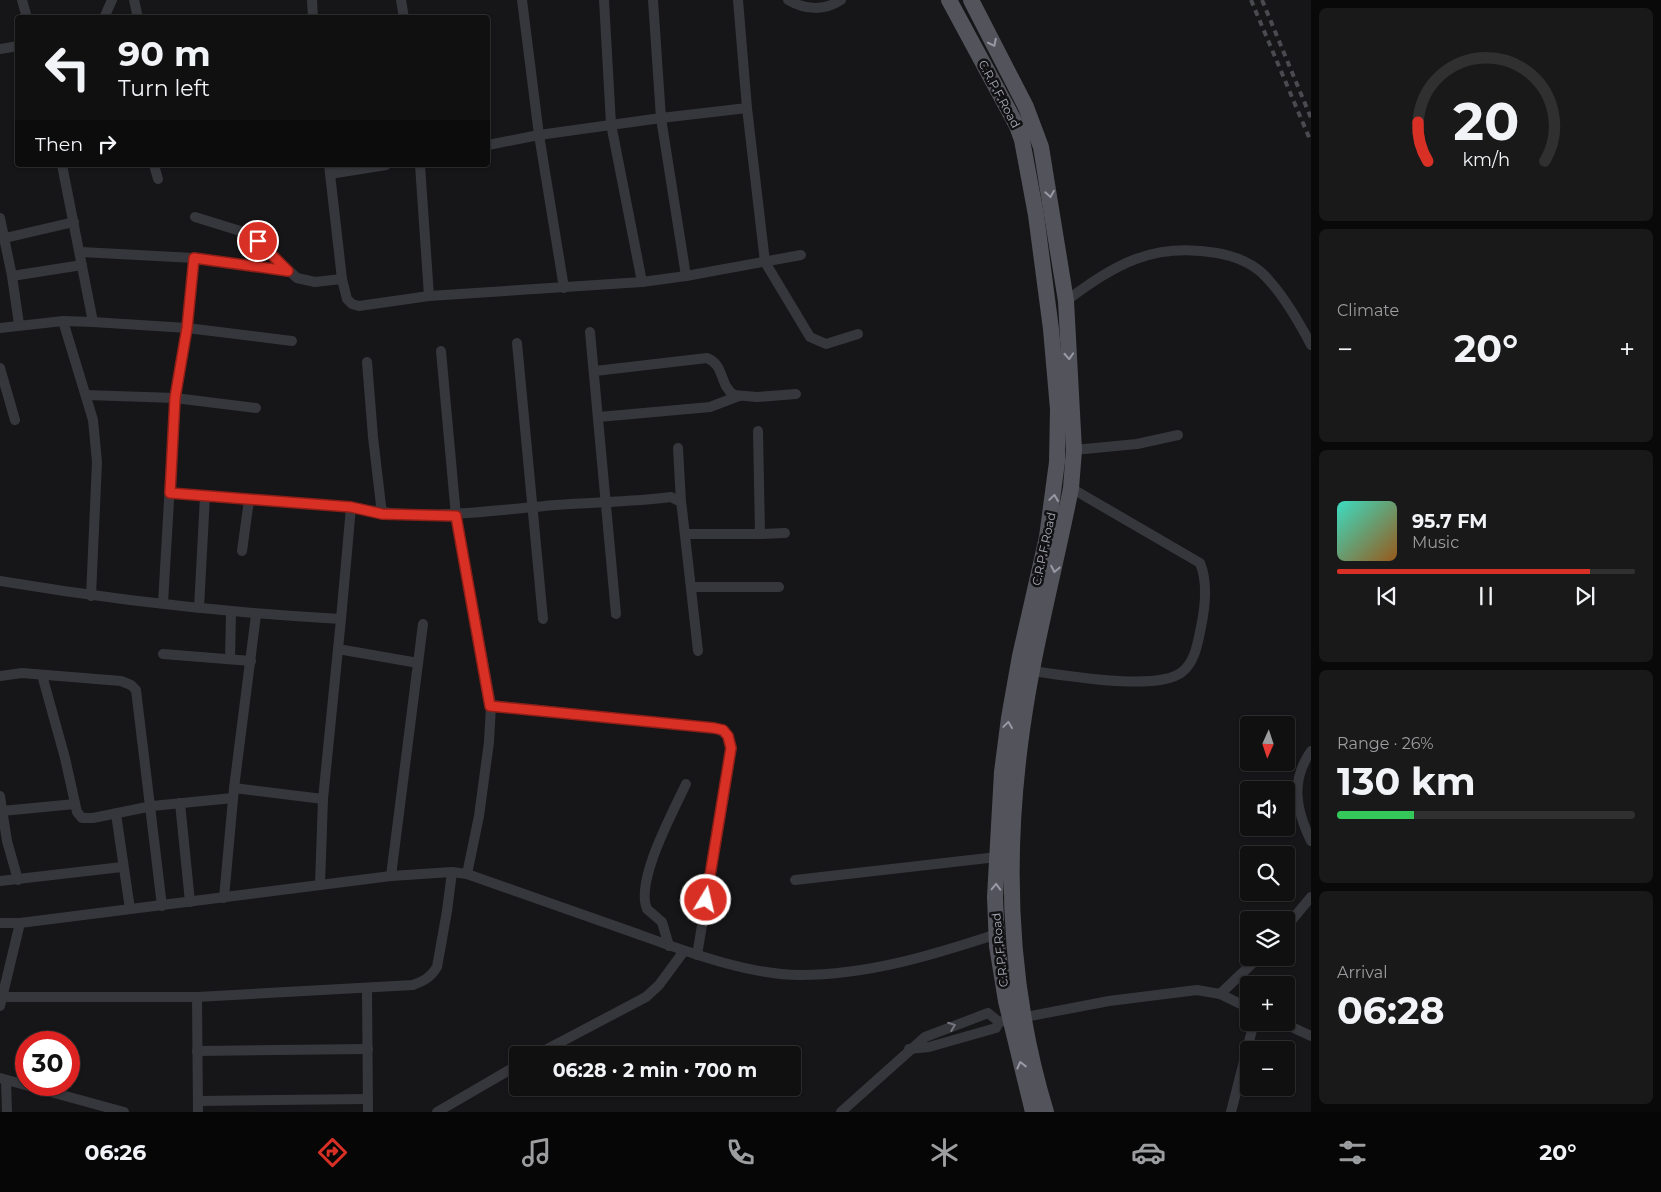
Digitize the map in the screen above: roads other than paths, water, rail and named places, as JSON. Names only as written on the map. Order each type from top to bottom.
[{"type":"main road","name":"C.R.P.F.Road","points":[[949,0],[1017,126],[1022,140],[1044,275],[1058,409],[1056,489],[1008,718],[1002,772],[997,857],[997,934],[1011,1019],[1033,1112]]},
{"type":"main road","name":"C.R.P.F.Road","points":[[971,0],[1026,107],[1041,147],[1066,301],[1074,450],[1071,488],[1032,671],[1022,730],[1011,857],[1011,1019],[1046,1112]]},
{"type":"street","points":[[22,0],[26,15]]},
{"type":"street","points":[[105,15],[112,0]]},
{"type":"street","points":[[134,0],[137,15]]},
{"type":"street","points":[[312,0],[313,15]]},
{"type":"street","points":[[402,0],[404,15]]},
{"type":"street","points":[[522,0],[539,135],[564,288]]},
{"type":"street","points":[[604,0],[611,124],[642,282]]},
{"type":"street","points":[[653,0],[661,118],[686,276]]},
{"type":"street","points":[[738,0],[747,108],[765,262],[810,337],[826,344],[858,334]]},
{"type":"street","points":[[788,0],[799,6],[822,8],[832,6],[841,0]]},
{"type":"street","points":[[0,50],[15,47]]},
{"type":"street","points":[[490,145],[611,124],[747,108]]},
{"type":"street","points":[[62,167],[94,322]]},
{"type":"street","points":[[155,167],[158,179]]},
{"type":"street","points":[[364,167],[330,170],[342,279],[347,299],[352,304],[359,306],[429,296],[642,282],[801,255]]},
{"type":"street","points":[[420,167],[429,296]]},
{"type":"street","points":[[0,218],[12,276],[19,324]]},
{"type":"street","points":[[195,218],[250,234],[288,271],[305,281],[342,279]]},
{"type":"street","points":[[5,238],[74,222]]},
{"type":"street","points":[[1066,301],[1100,276],[1136,258],[1169,250],[1187,249],[1232,256],[1247,262],[1261,272],[1279,293],[1311,345]]},
{"type":"street","points":[[81,252],[194,258],[288,271]]},
{"type":"street","points":[[163,604],[175,398],[187,328],[194,258]]},
{"type":"street","points":[[12,276],[82,265]]},
{"type":"street","points":[[0,328],[19,324],[63,321],[94,322],[187,328],[292,341]]},
{"type":"street","points":[[63,321],[93,420],[97,462],[90,596]]},
{"type":"street","points":[[590,332],[616,614]]},
{"type":"street","points":[[518,343],[543,619]]},
{"type":"street","points":[[441,351],[456,516],[490,706],[489,742],[479,816],[467,874]]},
{"type":"street","points":[[595,371],[706,358],[718,365],[729,392],[739,396],[757,397],[796,394]]},
{"type":"street","points":[[367,362],[382,514]]},
{"type":"street","points":[[0,368],[16,420]]},
{"type":"street","points":[[86,395],[175,398],[256,408]]},
{"type":"street","points":[[599,417],[710,407],[739,396]]},
{"type":"street","points":[[758,431],[760,534]]},
{"type":"street","points":[[1074,450],[1136,444],[1178,435]]},
{"type":"street","points":[[678,448],[681,502],[698,651]]},
{"type":"street","points":[[1032,671],[1125,681],[1163,679],[1177,676],[1184,671],[1194,654],[1198,640],[1202,620],[1205,580],[1200,563],[1071,488]]},
{"type":"street","points":[[170,493],[351,507],[382,514],[456,516],[533,507],[671,496],[681,502]]},
{"type":"street","points":[[199,608],[205,496]]},
{"type":"street","points":[[242,551],[249,500]]},
{"type":"street","points":[[320,886],[323,799],[351,507]]},
{"type":"street","points":[[686,534],[785,533]]},
{"type":"street","points":[[0,581],[90,596],[256,615],[341,620]]},
{"type":"street","points":[[692,587],[779,587]]},
{"type":"street","points":[[230,659],[231,612]]},
{"type":"street","points":[[224,898],[234,793],[256,615]]},
{"type":"street","points":[[391,876],[423,624]]},
{"type":"street","points":[[338,649],[418,663]]},
{"type":"street","points":[[163,654],[251,661]]},
{"type":"street","points":[[0,676],[22,674],[121,681],[131,685],[136,690],[152,806],[162,906]]},
{"type":"street","points":[[42,675],[66,758],[77,812],[87,820],[152,806],[234,793],[323,799]]},
{"type":"street","points":[[490,706],[723,730],[728,736],[731,748],[697,954]]},
{"type":"street","points":[[1310,840],[1297,796],[1298,779],[1304,762],[1311,751]]},
{"type":"street","points":[[669,946],[662,922],[646,910],[644,895],[658,844],[686,784]]},
{"type":"street","points":[[0,796],[7,841],[18,880]]},
{"type":"street","points":[[180,803],[190,902]]},
{"type":"street","points":[[2,812],[75,804]]},
{"type":"street","points":[[116,814],[122,867],[130,910]]},
{"type":"street","points":[[795,880],[997,857]]},
{"type":"street","points":[[0,881],[122,867]]},
{"type":"street","points":[[20,923],[1,1002],[197,997],[413,985],[433,974],[437,967],[446,920],[452,872]]},
{"type":"street","points":[[0,923],[20,923],[130,910],[391,876],[452,872],[467,874],[684,951],[768,973],[800,975],[852,971],[900,963],[997,934]]},
{"type":"street","points":[[1295,916],[1311,897]]},
{"type":"street","points":[[553,1046],[646,997],[659,985],[684,951]]},
{"type":"street","points":[[1220,994],[1250,966]]},
{"type":"street","points":[[367,988],[368,1112]]},
{"type":"street","points":[[909,1049],[929,1047],[996,1028],[1011,1019],[1160,993],[1197,990],[1220,994],[1240,1004]]},
{"type":"street","points":[[197,997],[198,1112]]},
{"type":"street","points":[[841,1112],[909,1049],[925,1037],[988,1013],[1011,1019]]},
{"type":"street","points":[[1295,1029],[1311,1036]]},
{"type":"street","points":[[1231,1112],[1252,1031]]},
{"type":"street","points":[[197,1051],[368,1050]]},
{"type":"street","points":[[437,1112],[509,1070]]},
{"type":"street","points":[[6,1112],[3,1079],[124,1112]]},
{"type":"street","points":[[198,1101],[368,1099]]},
{"type":"railway","points":[[1251,0],[1311,142]]},
{"type":"railway","points":[[1262,0],[1311,118]]}]
